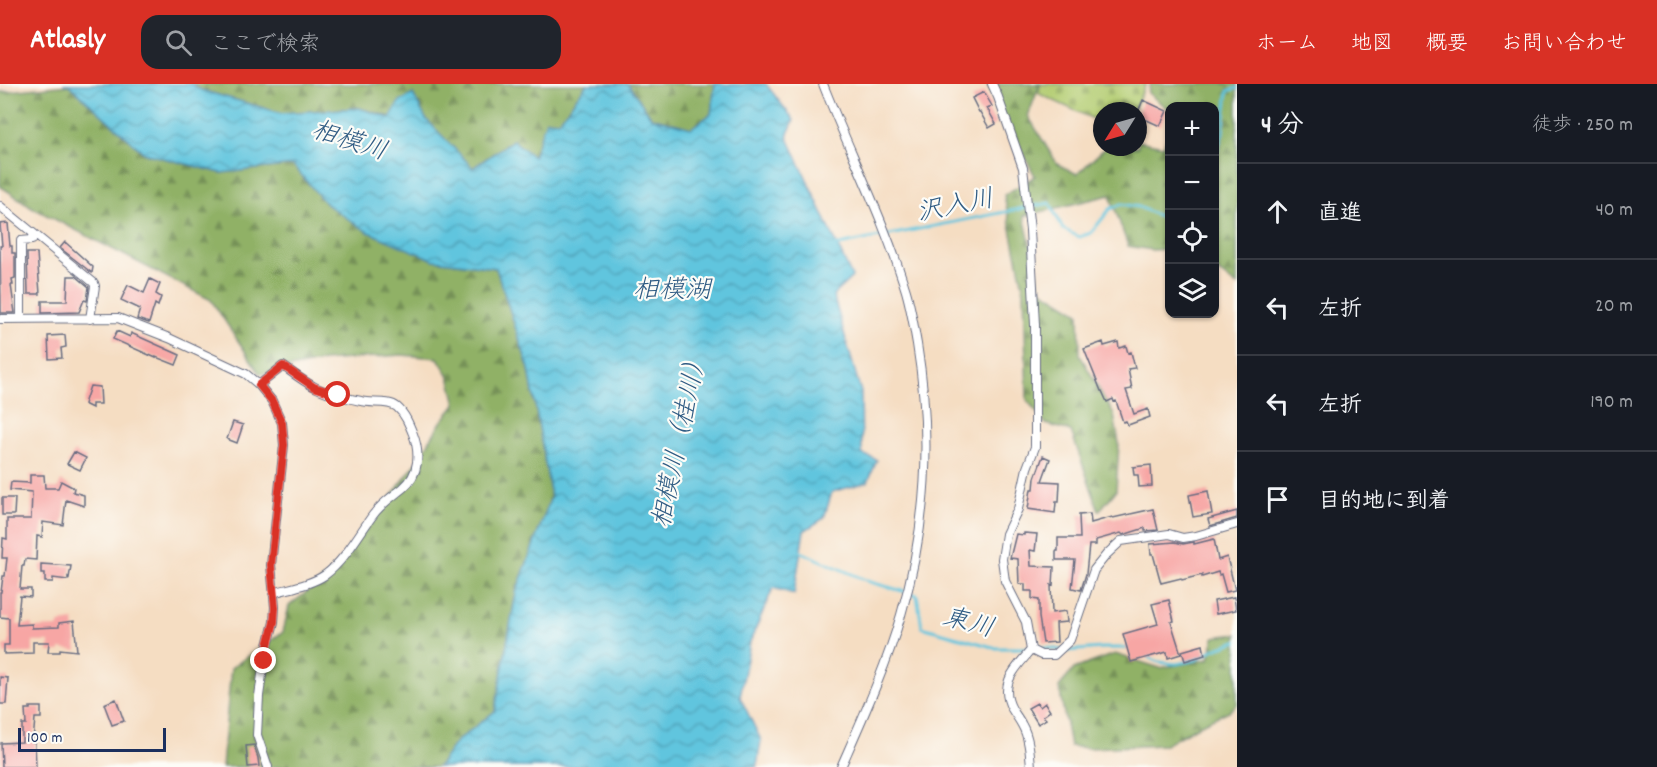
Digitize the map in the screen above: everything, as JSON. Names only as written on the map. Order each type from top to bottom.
[{"type":"street","points":[[822,84],[877,210],[906,294],[919,356],[926,440],[925,490],[919,538],[907,593],[889,653],[841,767]]},
{"type":"street","points":[[992,84],[1023,168],[1030,230],[1035,325],[1035,447],[1027,468],[1018,509],[1006,534],[1002,559],[1005,581],[1026,622],[1031,650]]},
{"type":"street","points":[[0,206],[94,283],[90,319]]},
{"type":"street","points":[[21,318],[21,242],[32,240],[34,234]]},
{"type":"street","points":[[0,319],[118,318],[246,374],[272,401],[282,423],[284,445],[271,565],[274,622],[261,676],[257,735],[268,767]]},
{"type":"street","points":[[259,385],[283,366],[314,387],[326,392],[362,402],[392,404],[408,421],[418,455],[412,478],[406,486],[376,510],[335,566],[316,580],[273,593]]},
{"type":"street","points":[[1031,650],[1041,655],[1054,655],[1070,640],[1094,570],[1121,541],[1169,534],[1183,538],[1196,537],[1237,524]]},
{"type":"street","points":[[1031,650],[1013,671],[1007,685],[1011,707],[1023,726],[1031,767]]},
{"type":"green space","points":[[191,84],[587,84],[559,121],[546,120],[533,158],[513,140],[472,168],[426,119],[413,94],[398,119],[359,108],[281,113],[201,90]]},
{"type":"green space","points":[[628,84],[715,84],[711,114],[691,128],[651,117]]},
{"type":"green space","points":[[987,84],[1040,84],[1028,116],[1057,164],[1077,174],[1096,156],[1147,156],[1147,143],[1163,146],[1165,142],[1165,249],[1152,250],[1128,246],[1110,195],[1024,216],[1040,289],[1079,313],[1080,355],[1114,415],[1119,443],[1116,491],[1099,511],[1071,431],[1046,424],[1027,400],[1024,292],[1004,195],[1035,176]]},
{"type":"green space","points":[[1041,84],[1146,84],[1137,102],[1093,102],[1093,119],[1037,93]]},
{"type":"green space","points":[[1150,84],[1237,84],[1237,286],[1219,272],[1219,102],[1165,102],[1165,107],[1148,93]]},
{"type":"green space","points":[[69,85],[144,153],[221,173],[293,165],[326,204],[434,260],[496,268],[529,369],[551,497],[516,593],[495,711],[456,742],[438,767],[222,767],[231,668],[283,632],[289,606],[337,568],[417,462],[441,422],[456,404],[449,376],[438,358],[401,355],[324,361],[260,374],[211,300],[35,209],[0,186],[0,92]]},
{"type":"green space","points":[[1237,634],[1237,704],[1229,711],[1165,745],[1088,748],[1070,746],[1059,687],[1074,669],[1115,654],[1160,668],[1209,659],[1214,637]]},
{"type":"water","name":"相模湖","points":[[63,84],[192,84],[201,90],[281,113],[359,108],[390,118],[399,102],[413,94],[426,119],[473,168],[513,140],[533,157],[546,120],[559,121],[587,84],[628,84],[651,117],[691,128],[711,114],[715,84],[766,84],[794,120],[787,136],[852,277],[833,295],[861,392],[862,454],[877,460],[868,482],[832,492],[824,518],[804,531],[794,594],[773,588],[750,642],[740,697],[761,740],[757,767],[438,767],[456,742],[495,711],[516,593],[551,497],[529,369],[496,268],[434,260],[368,232],[326,204],[293,165],[221,173],[144,153],[69,85]]},
{"type":"building","points":[[984,92],[992,106],[987,108],[996,124],[989,128],[972,98]]},
{"type":"building","points":[[1143,100],[1165,110],[1160,126],[1147,120],[1147,102],[1142,102]]},
{"type":"building","points":[[8,223],[10,246],[12,246],[12,253],[15,253],[15,278],[12,279],[13,285],[11,285],[15,313],[1,313],[0,224]]},
{"type":"building","points":[[65,242],[93,267],[92,273],[60,248]]},
{"type":"building","points":[[27,253],[37,253],[40,294],[28,294]]},
{"type":"building","points":[[68,276],[76,276],[89,287],[87,301],[84,300],[79,312],[42,313],[42,301],[67,301]]},
{"type":"building","points":[[150,279],[160,284],[156,294],[161,297],[158,306],[155,304],[149,323],[137,319],[140,309],[121,300],[128,285],[144,293]]},
{"type":"building","points":[[117,331],[130,337],[131,333],[180,355],[176,365],[113,339]]},
{"type":"building","points":[[65,335],[66,347],[61,348],[62,358],[49,359],[48,336]]},
{"type":"building","points":[[1103,342],[1104,346],[1118,342],[1119,348],[1126,346],[1128,353],[1131,352],[1135,368],[1128,369],[1132,389],[1126,390],[1134,414],[1148,409],[1150,417],[1128,425],[1126,421],[1123,422],[1116,401],[1114,402],[1113,399],[1107,402],[1084,349]]},
{"type":"building","points":[[90,386],[100,387],[101,404],[92,404],[92,408],[84,404]]},
{"type":"building","points":[[233,422],[243,425],[237,443],[227,439]]},
{"type":"building","points":[[74,452],[86,458],[80,470],[67,464]]},
{"type":"building","points":[[1043,456],[1050,459],[1042,481],[1060,482],[1059,502],[1056,502],[1055,513],[1028,509],[1031,489],[1034,489],[1035,478]]},
{"type":"building","points":[[1151,465],[1152,486],[1139,487],[1138,475],[1134,475],[1133,467]]},
{"type":"building","points":[[30,475],[44,475],[45,488],[58,488],[61,481],[74,488],[73,492],[84,495],[84,506],[66,500],[63,525],[43,522],[42,537],[37,536],[36,560],[25,559],[24,566],[22,566],[20,589],[31,589],[31,597],[20,596],[17,625],[32,624],[32,628],[59,627],[59,623],[74,621],[77,651],[60,649],[60,652],[48,652],[49,642],[33,642],[33,653],[4,654],[4,645],[9,645],[9,618],[0,617],[0,592],[7,558],[2,558],[3,538],[7,539],[7,519],[31,519],[32,492],[10,490],[11,482],[30,483]]},
{"type":"building","points":[[1208,491],[1212,514],[1193,517],[1189,495]]},
{"type":"building","points":[[2,498],[15,498],[14,515],[2,515]]},
{"type":"building","points":[[1153,509],[1158,530],[1145,531],[1145,528],[1123,535],[1121,533],[1096,540],[1096,545],[1089,545],[1086,574],[1081,590],[1072,588],[1075,560],[1056,560],[1056,551],[1058,551],[1058,538],[1080,538],[1079,515],[1090,514],[1091,523]]},
{"type":"building","points":[[1237,511],[1237,518],[1210,526],[1208,519]]},
{"type":"building","points":[[1024,533],[1037,534],[1035,551],[1030,550],[1031,566],[1054,567],[1053,586],[1051,585],[1052,613],[1066,611],[1067,622],[1056,623],[1057,642],[1043,643],[1039,600],[1032,599],[1032,591],[1025,591],[1025,584],[1019,584],[1018,559],[1010,558],[1016,534],[1024,535]]},
{"type":"building","points":[[1214,539],[1218,560],[1227,557],[1235,590],[1226,592],[1221,574],[1219,575],[1218,572],[1202,577],[1202,575],[1182,580],[1181,578],[1161,583],[1150,544],[1194,542],[1194,544]]},
{"type":"building","points":[[41,564],[71,566],[68,580],[53,578],[53,582],[45,582],[45,573],[41,573]]},
{"type":"building","points":[[1234,597],[1236,610],[1216,614],[1214,601]]},
{"type":"building","points":[[1169,600],[1174,621],[1171,622],[1181,654],[1168,658],[1167,652],[1131,662],[1123,634],[1158,624],[1152,604]]},
{"type":"building","points":[[1203,645],[1205,655],[1185,661],[1182,651]]},
{"type":"building","points":[[0,677],[8,678],[6,704],[0,704]]},
{"type":"building","points":[[116,699],[124,721],[112,725],[104,704]]},
{"type":"building","points":[[1037,703],[1040,707],[1045,703],[1050,711],[1043,716],[1046,719],[1038,724],[1028,708]]},
{"type":"building","points":[[30,707],[41,707],[41,718],[35,718],[33,742],[35,742],[36,767],[2,767],[1,743],[22,742],[22,724],[26,724],[25,709],[30,709]]},
{"type":"building","points":[[254,745],[259,766],[248,767],[246,746]]},
{"type":"waterway","name":"沢入川","points":[[1216,156],[1223,132],[1228,91],[1237,88]]},
{"type":"waterway","name":"沢入川","points":[[834,246],[1050,203],[1063,229],[1079,237],[1091,233],[1110,209],[1122,204],[1139,207],[1159,216],[1165,214]]},
{"type":"waterway","name":"東川","points":[[799,551],[870,582],[917,595],[922,627],[996,648],[1049,648],[1066,651],[1129,648]]},
{"type":"waterway","name":"東川","points":[[1146,656],[1159,662],[1176,664],[1196,660],[1214,649],[1237,641]]},
{"type":"route","points":[[264,661],[274,622],[271,565],[284,445],[282,423],[272,401],[259,385],[283,366],[314,387],[338,395]]},
{"type":"water label","name":"相模川","points":[[350,139]]},
{"type":"water label","name":"相模川（桂川）","points":[[678,438]]}]
